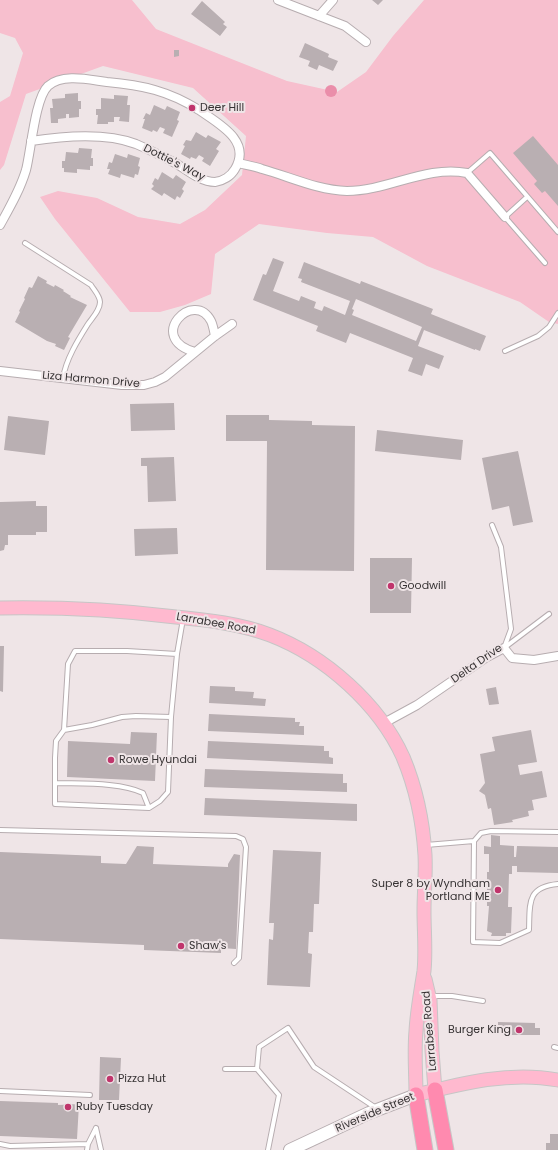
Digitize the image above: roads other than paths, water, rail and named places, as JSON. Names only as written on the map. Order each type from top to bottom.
[{"type":"highway","points":[[435,1090],[446,1150]]},
{"type":"highway","points":[[416,1095],[426,1150]]},
{"type":"main road","name":"Larrabee Road","points":[[0,608],[105,611],[207,620],[249,628],[288,643],[306,652],[337,674],[364,700],[384,723],[404,759],[418,807],[424,845],[426,874],[424,972],[418,1001],[416,1034],[416,1095]]},
{"type":"main road","name":"Larrabee Road","points":[[424,972],[429,996],[435,1090]]},
{"type":"main road","name":"Riverside Street","points":[[290,1150],[378,1110],[416,1095],[435,1090],[469,1082],[507,1077],[531,1077],[558,1080]]},
{"type":"street","points":[[278,0],[345,26],[366,42]]},
{"type":"street","points":[[319,16],[333,0]]},
{"type":"street","points":[[0,225],[19,188],[27,165],[31,141],[43,93],[49,86],[58,81],[69,79],[124,84],[166,92],[200,111],[229,133],[239,146],[240,155],[238,163],[326,189],[349,191],[376,187],[432,173],[448,171],[467,173],[506,217]]},
{"type":"street","name":"Dottie's Way","points":[[31,141],[59,136],[82,136],[115,139],[135,144],[196,176],[205,180],[216,182],[226,178],[234,171],[238,163]]},
{"type":"street","points":[[195,352],[181,347],[176,342],[174,336],[173,329],[175,323],[178,317],[183,313],[190,310],[196,310],[208,316],[212,322],[215,336]]},
{"type":"street","name":"Liza Harmon Drive","points":[[0,371],[122,385],[144,385],[165,377],[232,324]]},
{"type":"street","points":[[504,648],[512,658],[534,660],[558,656]]},
{"type":"street","name":"Delta Drive","points":[[384,723],[418,705],[487,657],[504,648]]},
{"type":"lane","points":[[467,173],[490,153],[558,232]]},
{"type":"lane","points":[[527,197],[506,217],[545,263]]},
{"type":"lane","points":[[25,243],[91,285],[98,294],[100,302],[96,313],[65,368],[63,378]]},
{"type":"lane","points":[[505,352],[538,336],[549,327],[558,313]]},
{"type":"lane","name":"Delta Drive","points":[[492,525],[501,547],[511,629],[504,648]]},
{"type":"lane","points":[[504,648],[549,614]]},
{"type":"lane","points":[[177,654],[127,651],[75,651],[68,664],[64,730],[56,741],[54,758],[55,804],[149,808],[160,802],[168,792],[171,717],[177,654],[183,618]]},
{"type":"lane","points":[[64,730],[92,726],[122,717],[171,717]]},
{"type":"lane","points":[[55,783],[116,786],[137,790],[143,793],[149,808]]},
{"type":"lane","points":[[0,830],[236,836],[243,839],[246,847],[239,958],[234,963]]},
{"type":"lane","points":[[558,832],[491,831],[481,833],[474,841],[473,942],[500,943],[529,930],[530,899],[535,892],[541,888],[558,884]]},
{"type":"lane","points":[[424,845],[474,841]]},
{"type":"lane","points":[[429,996],[452,996],[483,1001]]},
{"type":"lane","points":[[268,1150],[279,1095],[257,1069],[259,1047],[288,1028],[314,1067],[378,1110]]},
{"type":"lane","points":[[225,1069],[257,1069]]},
{"type":"lane","points":[[0,1091],[90,1095]]},
{"type":"lane","points":[[87,1150],[88,1144],[96,1128],[101,1150]]},
{"type":"lane","points":[[0,1144],[10,1146],[88,1144]]},
{"type":"place","name":"Deer Hill","points":[[192,108]]},
{"type":"place","name":"Goodwill","points":[[391,586]]},
{"type":"place","name":"Rowe Hyundai","points":[[111,760]]},
{"type":"place","name":"Super 8 by Wyndham Portland ME","points":[[498,890]]},
{"type":"place","name":"Shaw's","points":[[181,946]]},
{"type":"place","name":"Burger King","points":[[519,1030]]},
{"type":"place","name":"Pizza Hut","points":[[110,1079]]},
{"type":"place","name":"Ruby Tuesday","points":[[68,1107]]}]
